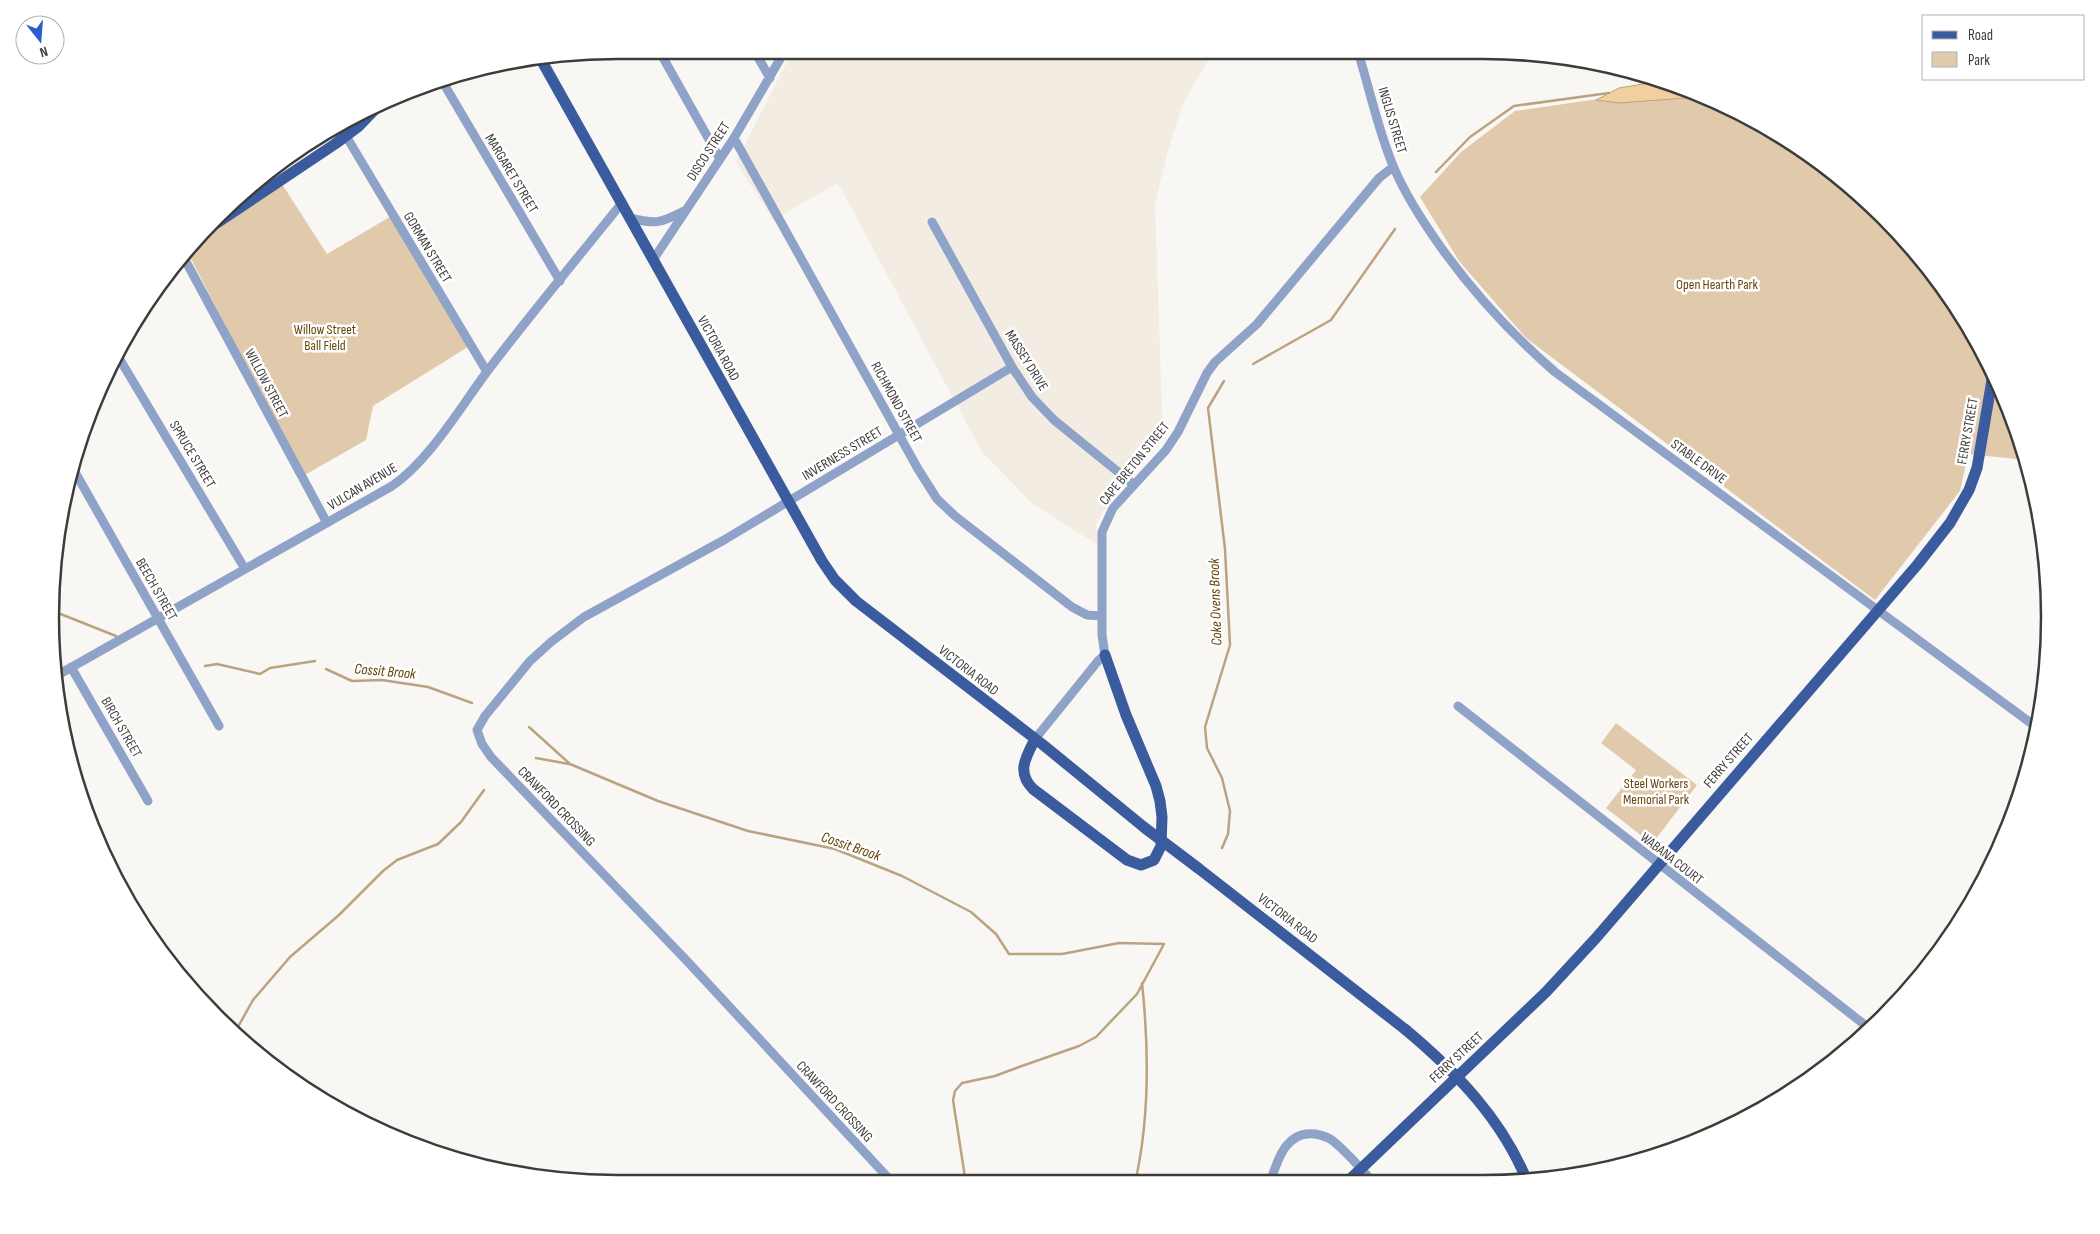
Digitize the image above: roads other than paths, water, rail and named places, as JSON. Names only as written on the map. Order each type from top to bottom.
[{"type":"main road","name":"VICTORIA ROAD","points":[[543,64],[822,561],[851,597],[1406,1030],[1447,1065],[1483,1106],[1513,1152],[1523,1174]]},
{"type":"main road","points":[[233,212],[346,136],[364,119]]},
{"type":"main road","name":"FERRY STREET","points":[[1355,1175],[1546,992],[1596,938],[1918,564],[1950,523],[1969,490],[1977,468],[1991,385]]},
{"type":"main road","points":[[1035,739],[1022,768],[1024,777],[1033,789],[1127,860],[1141,865],[1154,860],[1161,846],[1162,817],[1160,801],[1156,786],[1126,714],[1105,655]]},
{"type":"street","points":[[664,59],[720,159]]},
{"type":"street","points":[[759,59],[770,78]]},
{"type":"street","name":"DISCO STREET","points":[[653,260],[734,138],[780,59]]},
{"type":"street","name":"INGLIS STREET","points":[[1360,59],[1393,167]]},
{"type":"street","name":"MARGARET STREET","points":[[444,86],[560,281]]},
{"type":"street","name":"GORMAN STREET","points":[[346,136],[487,372]]},
{"type":"street","name":"RICHMOND STREET","points":[[734,138],[930,489],[955,516],[1078,612],[1102,616]]},
{"type":"street","name":"CAPE BRETON STREET","points":[[1105,655],[1102,635],[1102,532],[1113,508],[1166,450],[1178,432],[1207,373],[1215,362],[1256,324],[1379,178],[1393,167]]},
{"type":"street","name":"STABLE DRIVE","points":[[1393,167],[1404,191],[1454,264],[1489,309],[1521,343],[1555,372],[2031,723]]},
{"type":"street","points":[[257,191],[259,194]]},
{"type":"street","name":"VULCAN AVENUE","points":[[62,672],[392,486],[408,474],[418,464],[487,372],[621,204]]},
{"type":"street","points":[[629,218],[654,223],[667,220],[686,210]]},
{"type":"street","name":"MASSEY DRIVE","points":[[932,222],[1012,367],[1043,410],[1133,484]]},
{"type":"street","name":"WILLOW STREET","points":[[186,262],[327,523]]},
{"type":"street","name":"SPRUCE STREET","points":[[121,361],[245,569]]},
{"type":"street","name":"INVERNESS STREET","points":[[789,501],[1012,367]]},
{"type":"street","name":"BEECH STREET","points":[[77,476],[219,726]]},
{"type":"street","name":"CRAWFORD CROSSING","points":[[789,501],[584,616],[551,642],[530,662],[485,716],[477,730],[482,744],[490,757],[687,961],[886,1175]]},
{"type":"street","points":[[1035,739],[1098,661],[1105,655]]},
{"type":"street","name":"BIRCH STREET","points":[[71,667],[148,801]]},
{"type":"street","name":"WABANA COURT","points":[[1458,706],[1864,1025]]},
{"type":"street","points":[[1273,1175],[1277,1161],[1290,1141],[1298,1136],[1310,1133],[1322,1135],[1332,1141],[1367,1175]]},
{"type":"waterway","name":"Coke Ovens Brook","points":[[1436,172],[1470,137],[1514,106],[1609,93]]},
{"type":"waterway","name":"Coke Ovens Brook","points":[[1253,364],[1331,320],[1395,229]]},
{"type":"waterway","name":"Coke Ovens Brook","points":[[1222,848],[1228,834],[1230,811],[1222,778],[1207,748],[1205,727],[1230,645],[1225,549],[1208,408],[1224,381]]},
{"type":"waterway","name":"Cossit Brook","points":[[59,613],[116,636]]},
{"type":"waterway","name":"Cossit Brook","points":[[205,666],[217,664],[260,674],[270,668],[315,661]]},
{"type":"waterway","name":"Cossit Brook","points":[[326,669],[352,681],[382,680],[428,687],[472,703]]},
{"type":"waterway","name":"Cossit Brook","points":[[529,727],[570,764],[658,801],[748,831],[835,849],[902,876],[971,912],[996,934],[1009,954],[1062,954],[1119,943],[1164,944],[1137,994],[1096,1037],[1079,1046],[995,1076],[962,1083],[955,1091],[953,1100],[965,1175]]},
{"type":"waterway","points":[[536,758],[569,764]]},
{"type":"waterway","points":[[238,1027],[253,1000],[290,957],[339,915],[383,871],[397,860],[438,844],[461,822],[484,790]]},
{"type":"waterway","points":[[1137,1175],[1146,1109],[1147,1083],[1142,983]]},
{"type":"park label","name":"Open Hearth Park","points":[[1717,284]]},
{"type":"park label","name":"Willow Street Ball Field","points":[[325,338]]},
{"type":"park label","name":"Steel Workers Memorial Park","points":[[1656,792]]}]
